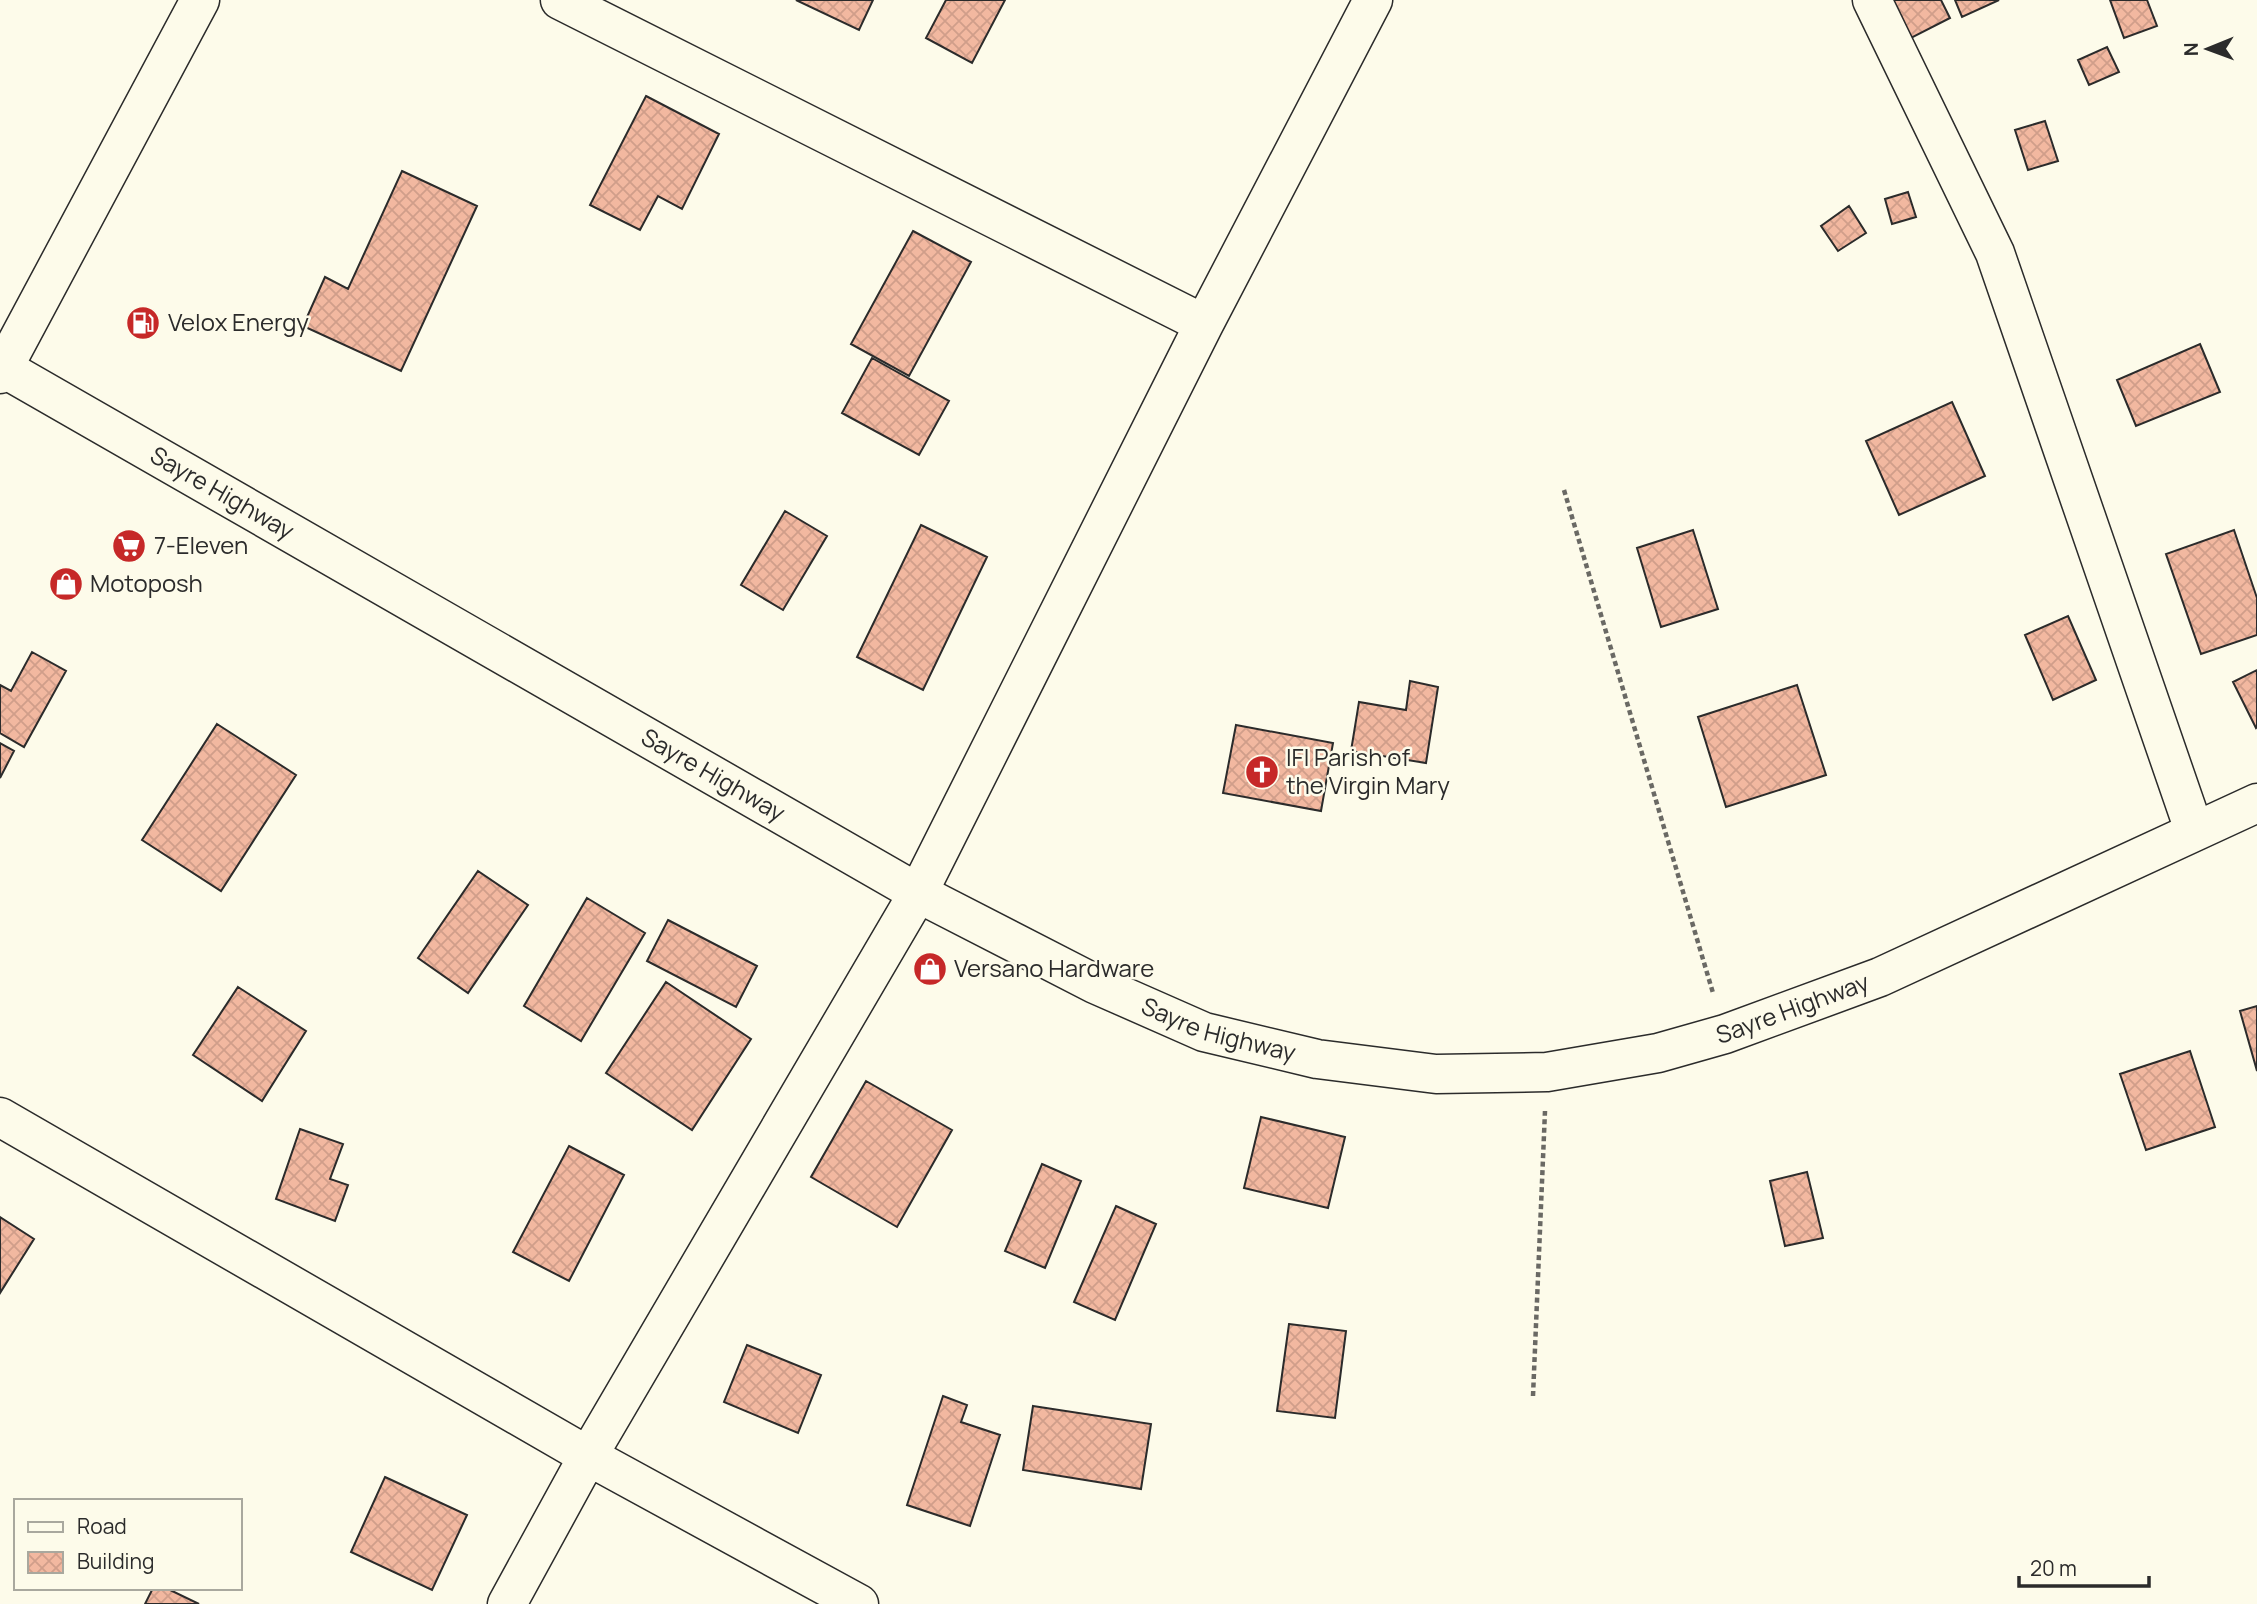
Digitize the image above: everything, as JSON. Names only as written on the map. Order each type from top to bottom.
[{"type":"main road","points":[[1,369],[200,0]]},
{"type":"main road","points":[[560,0],[1204,324]]},
{"type":"main road","points":[[507,1604],[588,1456],[918,893],[1204,324],[1373,0]]},
{"type":"main road","points":[[1872,0],[1995,253],[2194,830]]},
{"type":"main road","name":"Sayre Highway","points":[[1,369],[918,893],[1095,985],[1205,1032],[1317,1059],[1436,1074],[1547,1072],[1658,1053],[1725,1034],[1880,977],[2257,803]]},
{"type":"main road","points":[[0,1116],[588,1456],[859,1604]]},
{"type":"path","points":[[1564,489],[1725,1034]]},
{"type":"path","points":[[1533,1396],[1547,1072]]},
{"type":"building","points":[[796,0],[873,0],[859,30]]},
{"type":"building","points":[[946,0],[1005,0],[972,63],[926,38]]},
{"type":"building","points":[[1893,0],[1941,0],[1950,18],[1911,38]]},
{"type":"building","points":[[1955,0],[1999,0],[1962,17]]},
{"type":"building","points":[[2110,0],[2147,0],[2157,26],[2124,38]]},
{"type":"building","points":[[2107,47],[2119,72],[2089,85],[2078,60]]},
{"type":"building","points":[[646,96],[719,134],[682,209],[658,196],[640,230],[590,205]]},
{"type":"building","points":[[2045,121],[2058,161],[2028,170],[2015,130]]},
{"type":"building","points":[[402,171],[477,206],[401,371],[303,326],[325,277],[348,289]]},
{"type":"building","points":[[1908,192],[1916,217],[1892,224],[1885,199]]},
{"type":"building","points":[[1849,206],[1866,233],[1838,251],[1821,226]]},
{"type":"building","points":[[913,231],[971,262],[909,376],[851,344]]},
{"type":"building","points":[[2200,344],[2220,392],[2136,426],[2117,380]]},
{"type":"building","points":[[872,358],[949,401],[919,455],[842,413]]},
{"type":"building","points":[[1952,402],[1985,476],[1899,515],[1866,441]]},
{"type":"building","points":[[785,511],[827,536],[783,610],[741,585]]},
{"type":"building","points":[[921,525],[987,557],[923,690],[857,657]]},
{"type":"building","points":[[1693,530],[1718,609],[1661,627],[1637,548]]},
{"type":"building","points":[[2234,530],[2257,598],[2257,635],[2201,654],[2166,554]]},
{"type":"building","points":[[2068,616],[2096,680],[2053,700],[2025,635]]},
{"type":"building","points":[[32,652],[66,671],[24,747],[0,733],[0,685],[11,691]]},
{"type":"building","points":[[2257,670],[2257,727],[2256,728],[2233,682]]},
{"type":"building","points":[[1410,681],[1438,687],[1426,763],[1351,751],[1359,702],[1406,710]]},
{"type":"building","points":[[1797,685],[1826,775],[1726,807],[1698,717]]},
{"type":"building","points":[[217,724],[296,775],[221,891],[142,840]]},
{"type":"building","points":[[1236,725],[1333,743],[1321,811],[1223,793]]},
{"type":"building","points":[[0,743],[14,751],[0,778]]},
{"type":"building","points":[[478,871],[528,905],[468,993],[418,958]]},
{"type":"building","points":[[587,898],[645,933],[581,1041],[524,1006]]},
{"type":"building","points":[[668,920],[757,966],[736,1007],[647,961]]},
{"type":"building","points":[[666,982],[751,1039],[692,1130],[606,1073]]},
{"type":"building","points":[[238,987],[306,1031],[262,1101],[193,1055]]},
{"type":"building","points":[[2257,1006],[2257,1071],[2240,1011]]},
{"type":"building","points":[[2190,1051],[2215,1127],[2146,1150],[2120,1074]]},
{"type":"building","points":[[866,1081],[952,1130],[897,1227],[811,1177]]},
{"type":"building","points":[[1261,1117],[1345,1137],[1328,1208],[1244,1188]]},
{"type":"building","points":[[300,1129],[343,1144],[330,1179],[348,1185],[335,1221],[276,1199]]},
{"type":"building","points":[[569,1146],[624,1175],[569,1281],[513,1252]]},
{"type":"building","points":[[1042,1164],[1081,1181],[1045,1268],[1005,1251]]},
{"type":"building","points":[[1807,1172],[1823,1238],[1785,1246],[1770,1181]]},
{"type":"building","points":[[1116,1206],[1156,1224],[1115,1320],[1074,1302]]},
{"type":"building","points":[[0,1217],[34,1239],[0,1293]]},
{"type":"building","points":[[1289,1324],[1346,1331],[1335,1418],[1277,1411]]},
{"type":"building","points":[[747,1345],[821,1375],[798,1433],[724,1402]]},
{"type":"building","points":[[943,1396],[967,1405],[961,1422],[1000,1435],[970,1526],[907,1505]]},
{"type":"building","points":[[1033,1406],[1151,1424],[1141,1489],[1023,1470]]},
{"type":"building","points":[[385,1477],[467,1515],[432,1590],[351,1552]]},
{"type":"building","points":[[152,1590],[170,1590],[199,1604],[145,1604]]},
{"type":"place","name":"Velox Energy","points":[[143,323]]},
{"type":"place","name":"7-Eleven","points":[[129,546]]},
{"type":"place","name":"Motoposh","points":[[66,584]]},
{"type":"place","name":"IFI Parish of the Virgin Mary","points":[[1262,772]]},
{"type":"place","name":"Versano Hardware","points":[[930,969]]}]
